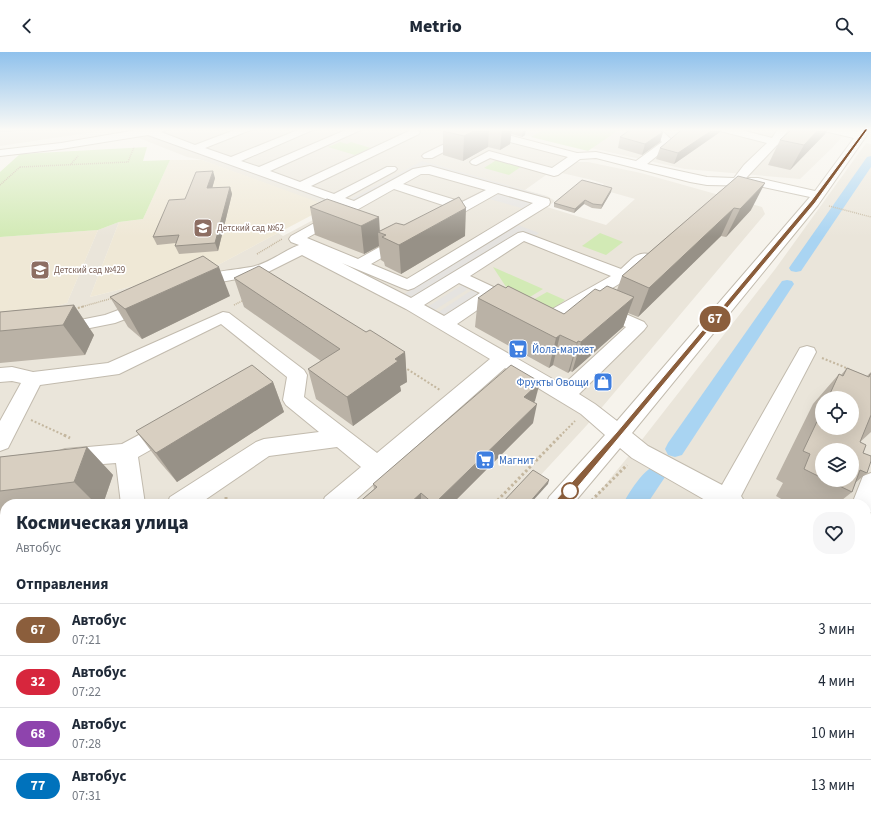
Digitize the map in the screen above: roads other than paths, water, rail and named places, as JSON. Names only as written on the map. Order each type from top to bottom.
[{"type":"street","points":[[242,165],[356,206]]},
{"type":"street","points":[[260,171],[275,165]]},
{"type":"street","points":[[335,198],[400,165]]},
{"type":"street","points":[[528,165],[554,172],[564,165]]},
{"type":"street","points":[[639,165],[707,181],[738,181],[771,184],[822,200]]},
{"type":"street","points":[[738,181],[742,173],[751,165]]},
{"type":"street","points":[[562,499],[822,200],[844,165]]},
{"type":"street","points":[[301,186],[344,166]]},
{"type":"street","points":[[311,170],[324,175]]},
{"type":"street","points":[[427,170],[495,195],[544,202],[522,210],[408,284],[296,240],[417,171],[427,170]]},
{"type":"street","points":[[393,185],[463,207]]},
{"type":"street","points":[[358,264],[480,198],[495,195]]},
{"type":"street","points":[[336,217],[350,223]]},
{"type":"street","points":[[386,236],[401,241]]},
{"type":"street","points":[[412,305],[524,236],[623,275]]},
{"type":"street","points":[[0,334],[85,324],[109,318],[206,280],[258,271],[302,249],[412,305],[565,395],[588,409],[640,452],[716,499]]},
{"type":"street","points":[[458,276],[545,318],[554,317],[623,275],[652,250]]},
{"type":"street","points":[[444,324],[491,293]]},
{"type":"street","points":[[565,395],[638,326],[582,300]]},
{"type":"street","points":[[0,375],[12,374],[33,379],[112,369],[223,317],[297,374],[293,400],[339,438],[378,467]]},
{"type":"street","points":[[719,499],[807,352]]},
{"type":"street","points":[[340,499],[503,359]]},
{"type":"street","points":[[263,375],[283,364]]},
{"type":"street","points":[[0,442],[33,379]]},
{"type":"street","points":[[46,460],[126,453],[188,418]]},
{"type":"street","points":[[187,499],[264,448],[339,438]]},
{"type":"street","points":[[126,453],[131,499]]},
{"type":"street","points":[[866,499],[871,483]]},
{"type":"waterway","points":[[796,268],[867,165]]},
{"type":"waterway","points":[[675,449],[787,284]]},
{"type":"waterway","points":[[638,499],[656,474]]},
{"type":"place","name":"Детский сад №62","points":[[203,228]]},
{"type":"place","name":"Детский сад №429","points":[[40,270]]},
{"type":"place","name":"Йола-маркет","points":[[518,349]]},
{"type":"place","name":"Фрукты Овощи","points":[[603,382]]},
{"type":"place","name":"Магнит","points":[[485,460]]}]
